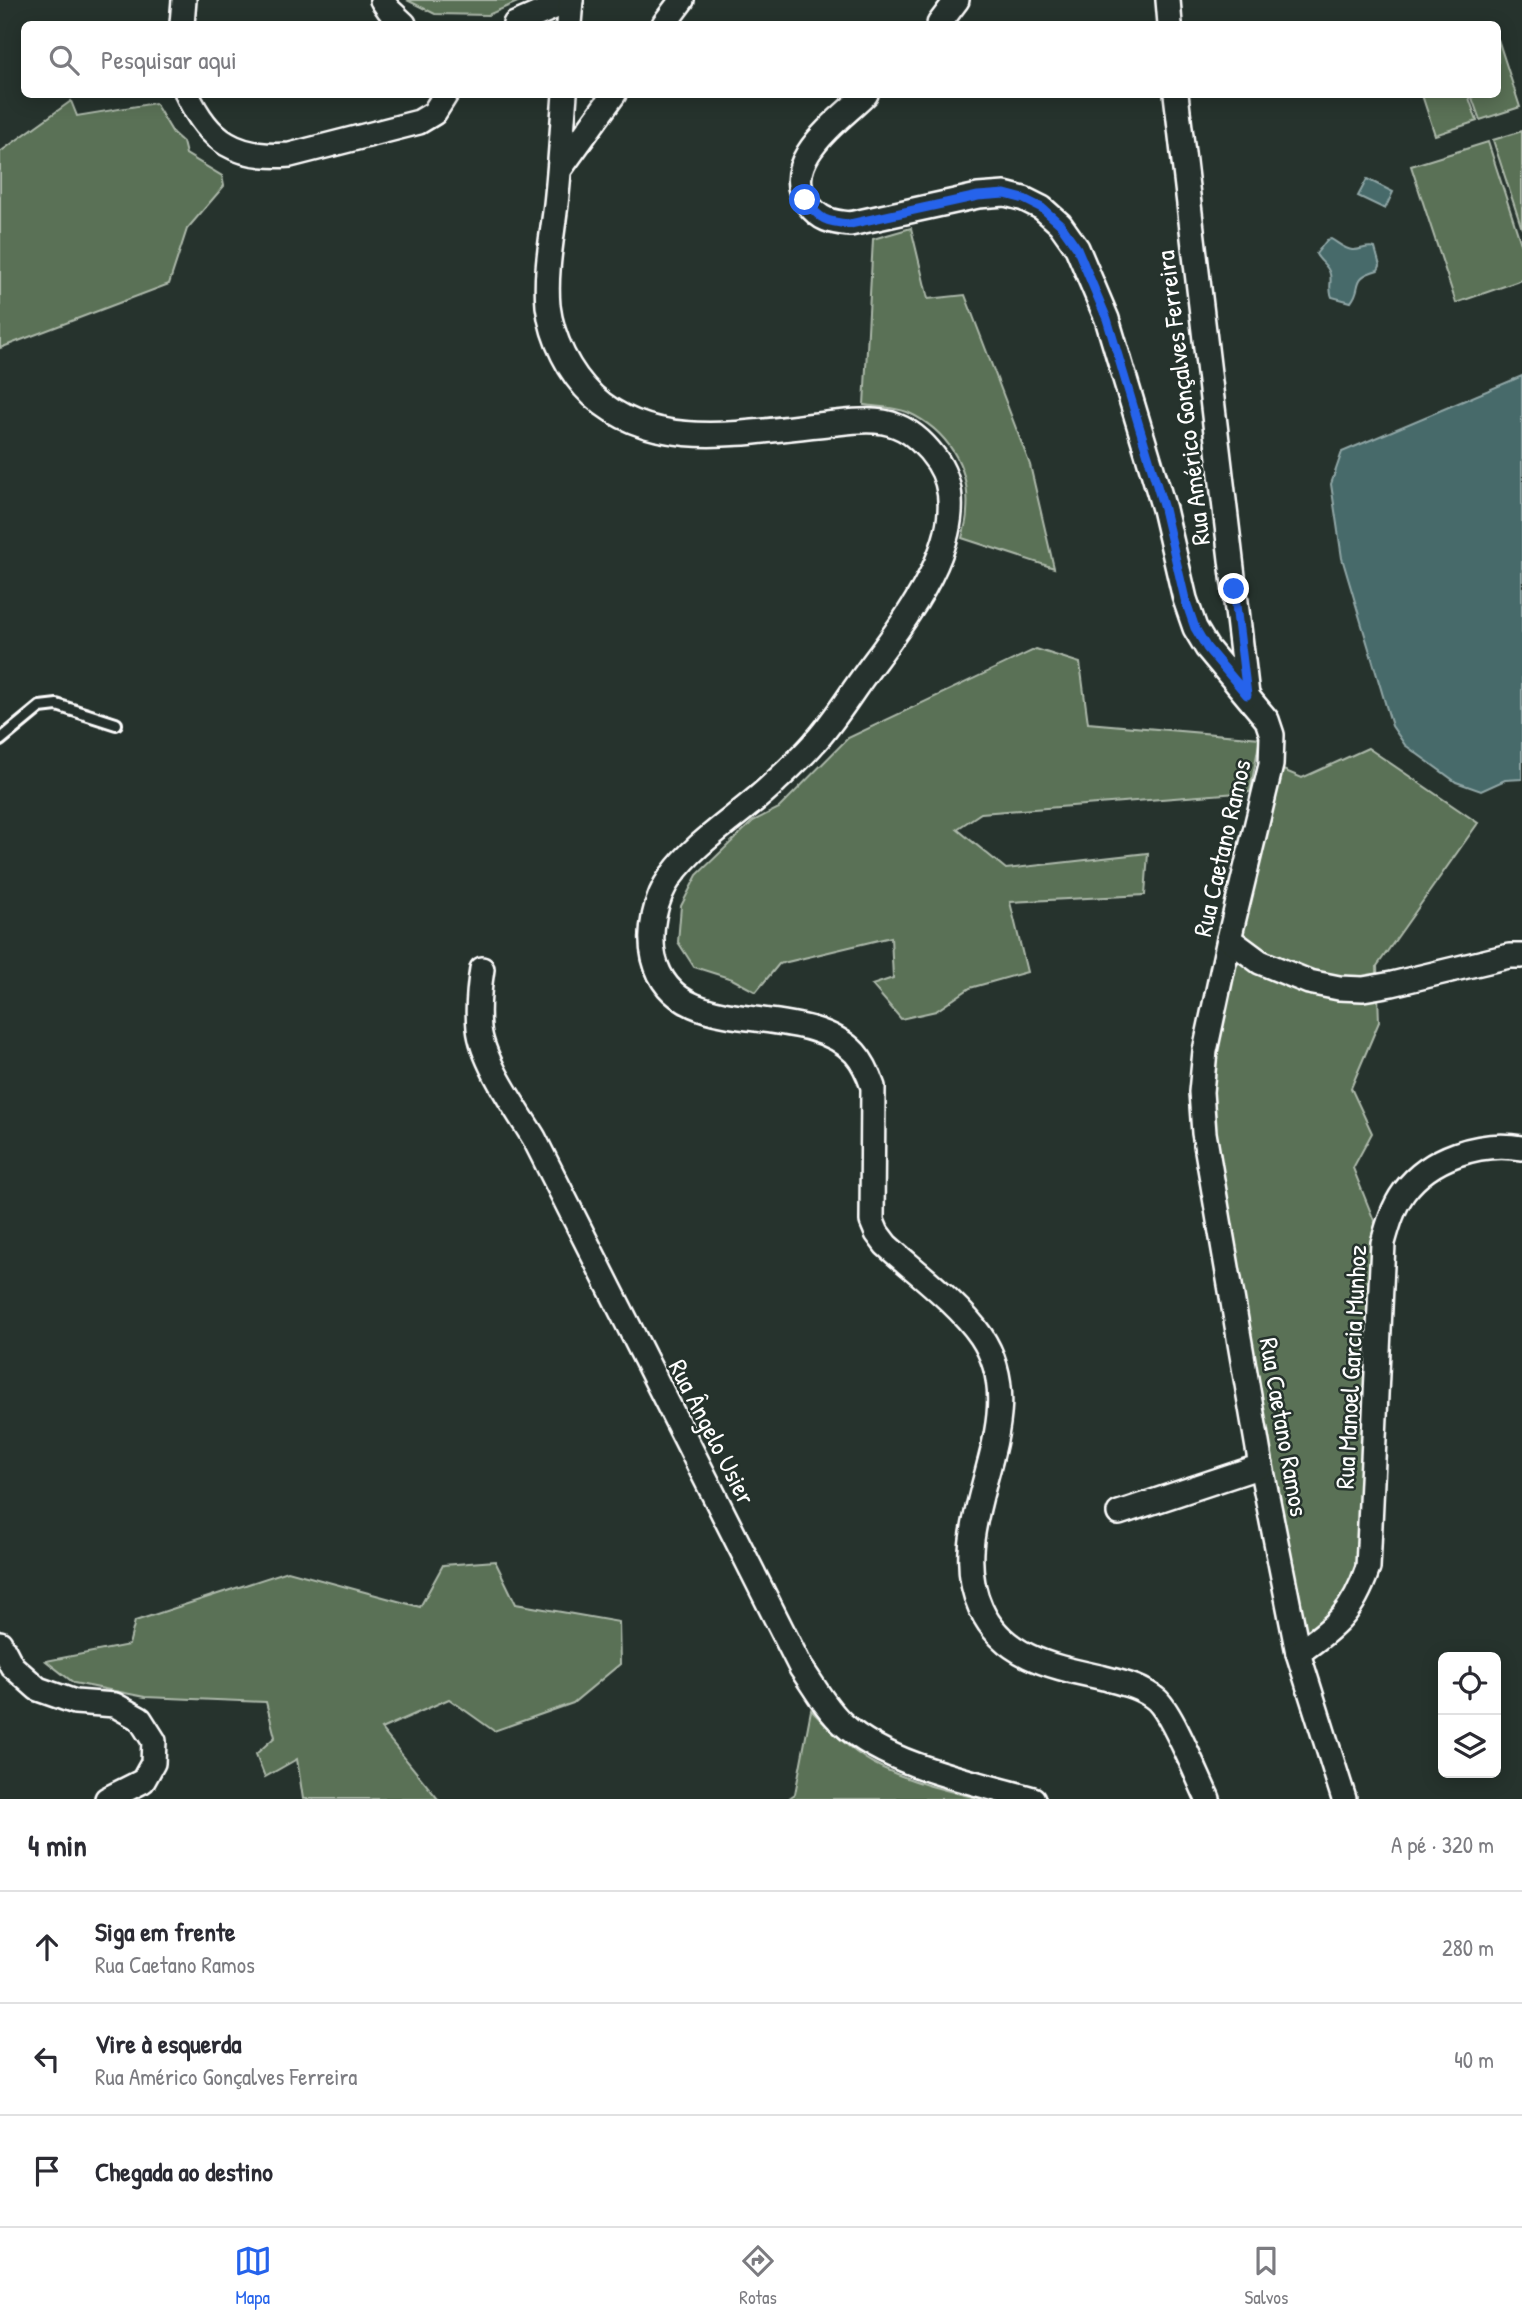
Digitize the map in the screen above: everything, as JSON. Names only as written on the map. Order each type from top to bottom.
[{"type":"street","points":[[182,21],[184,0]]},
{"type":"street","points":[[382,0],[401,21]]},
{"type":"street","points":[[522,21],[571,0],[569,21]]},
{"type":"street","points":[[666,21],[682,0]]},
{"type":"street","points":[[941,21],[957,0]]},
{"type":"street","points":[[1168,0],[1170,21]]},
{"type":"street","points":[[189,98],[197,116],[211,133],[229,146],[269,157],[290,155],[419,122],[433,113],[443,98]]},
{"type":"street","points":[[565,98],[560,169],[547,276],[548,308],[556,339],[583,387],[602,404],[627,419],[658,431],[683,434],[725,433],[861,421],[895,425],[919,439],[937,462],[946,480],[950,504],[948,527],[939,556],[916,603],[816,741],[772,785],[693,851],[669,878],[657,905],[651,937],[655,961],[664,982],[675,994],[694,1007],[806,1026],[840,1040],[858,1055],[873,1087],[873,1220],[877,1233],[886,1245],[970,1320],[983,1339],[999,1377],[1000,1414],[973,1536],[970,1563],[974,1589],[981,1608],[992,1628],[1007,1644],[1026,1657],[1127,1684],[1145,1691],[1159,1702],[1208,1799]]},
{"type":"street","points":[[560,169],[611,98]]},
{"type":"street","name":"Rua Caetano Ramos","points":[[862,98],[812,147],[800,165],[799,183],[805,200],[816,215],[831,222],[850,224],[978,196],[1005,194],[1024,199],[1060,224],[1077,248],[1107,319],[1164,509],[1185,599],[1195,628],[1207,648],[1267,720],[1272,736],[1271,765],[1205,1051],[1201,1092],[1204,1133],[1261,1466],[1298,1653],[1344,1799]]},
{"type":"street","name":"Rua Américo Gonçalves Ferreira","points":[[1176,98],[1247,695]]},
{"type":"street","points":[[1229,939],[1260,962],[1309,982],[1339,988],[1363,989],[1392,984],[1509,956],[1522,956]]},
{"type":"street","name":"Rua Ângelo Usier","points":[[482,969],[478,998],[479,1031],[490,1061],[534,1138],[801,1668],[842,1723],[862,1739],[919,1766],[1033,1799]]},
{"type":"street","name":"Rua Manoel Garcia Munhoz","points":[[1298,1653],[1329,1631],[1347,1612],[1360,1592],[1368,1568],[1383,1243],[1392,1214],[1404,1192],[1421,1174],[1447,1158],[1476,1148],[1507,1145],[1522,1148]]},
{"type":"street","points":[[1118,1513],[1261,1466]]},
{"type":"street","points":[[0,1643],[12,1666],[38,1689],[75,1702],[115,1704],[140,1719],[154,1741],[153,1763],[143,1781],[107,1799]]},
{"type":"lane","points":[[0,740],[40,707],[57,705],[116,724]]},
{"type":"green space","points":[[407,0],[522,0],[488,15],[435,14]]},
{"type":"green space","points":[[1501,48],[1520,107],[1480,120],[1472,98],[1501,98]]},
{"type":"green space","points":[[1423,98],[1469,98],[1477,121],[1435,135]]},
{"type":"green space","points":[[71,101],[77,116],[155,103],[173,133],[183,142],[186,154],[222,176],[224,186],[187,229],[169,284],[0,348],[0,152]]},
{"type":"green space","points":[[1522,131],[1522,229],[1493,140]]},
{"type":"green space","points":[[1488,142],[1522,247],[1522,280],[1456,303],[1411,166]]},
{"type":"green space","points":[[911,228],[928,299],[965,295],[1030,465],[1054,568],[962,538],[967,515],[967,496],[965,480],[954,452],[934,429],[907,412],[864,405],[873,239]]},
{"type":"green space","points":[[1036,649],[1080,663],[1088,723],[1260,738],[1250,792],[981,813],[957,829],[1006,869],[1148,853],[1145,895],[1010,902],[1027,972],[970,988],[936,1011],[901,1019],[872,985],[893,978],[891,937],[779,964],[756,992],[732,979],[694,967],[678,942],[681,906],[697,875],[753,821],[779,808],[848,738]]},
{"type":"green space","points":[[1368,748],[1478,823],[1377,966],[1379,1022],[1351,1088],[1372,1133],[1353,1168],[1383,1243],[1368,1568],[1298,1653],[1201,1092],[1271,765],[1302,778]]},
{"type":"green space","points":[[495,1561],[516,1604],[619,1622],[620,1664],[573,1703],[494,1731],[449,1699],[381,1729],[438,1799],[303,1799],[297,1759],[265,1777],[256,1754],[275,1737],[266,1702],[145,1697],[74,1683],[46,1661],[129,1645],[135,1621],[288,1571],[420,1607],[443,1565]]},
{"type":"green space","points":[[811,1710],[848,1746],[873,1763],[912,1780],[981,1799],[788,1799],[795,1794]]},
{"type":"water","points":[[1367,179],[1393,192],[1385,209],[1358,196]]},
{"type":"water","points":[[1331,239],[1352,250],[1375,248],[1380,266],[1378,270],[1360,279],[1351,302],[1332,297],[1329,271],[1316,254],[1327,240]]},
{"type":"water","points":[[1522,376],[1522,779],[1505,780],[1481,791],[1456,782],[1405,745],[1392,726],[1342,558],[1331,484],[1342,452]]},
{"type":"route","points":[[805,200],[816,215],[831,222],[850,224],[978,196],[1005,194],[1042,208],[1060,224],[1077,248],[1107,319],[1164,509],[1185,599],[1195,628],[1207,648],[1247,695],[1234,589]]}]
